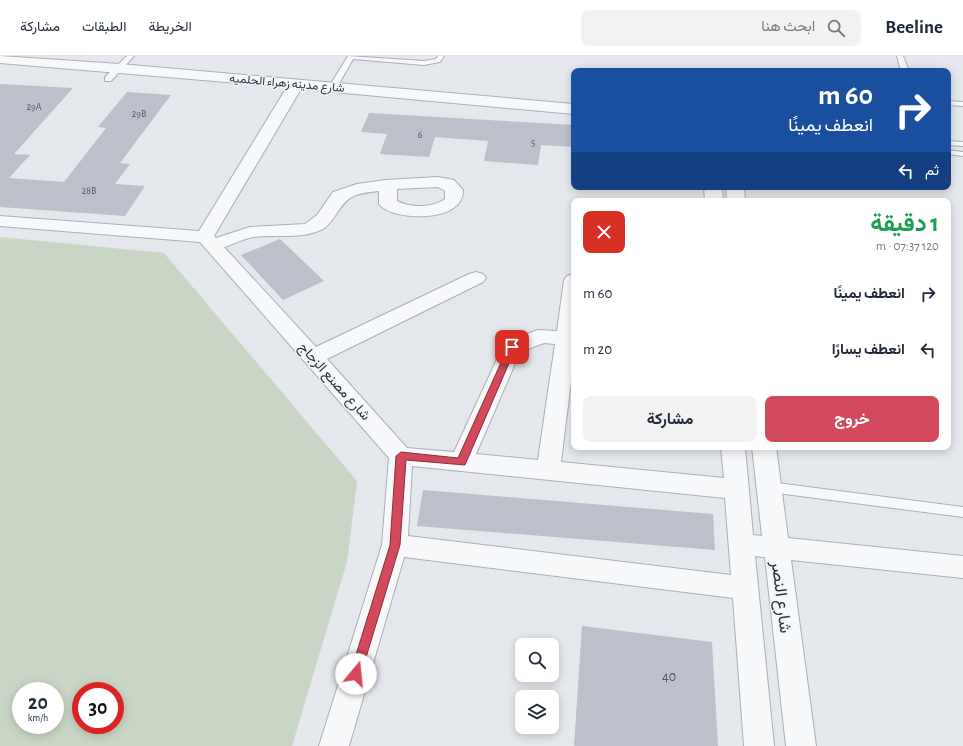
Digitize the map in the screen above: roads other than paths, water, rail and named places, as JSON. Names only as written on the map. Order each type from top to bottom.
[{"type":"street","name":"شارع مدينه زهراء الحلميه","points":[[0,59],[30,58],[293,89],[571,118]]},
{"type":"street","name":"شارع مدينه زهراء الحلميه","points":[[0,72],[293,89],[333,87],[571,109]]},
{"type":"street","points":[[209,241],[293,89]]},
{"type":"street","points":[[0,221],[209,241],[269,230],[301,230],[317,225],[339,196],[365,188],[388,186]]},
{"type":"street","name":"شارع مصنع الزجاج","points":[[209,241],[401,456]]},
{"type":"street","points":[[314,357],[476,278]]},
{"type":"street","points":[[548,471],[571,302]]},
{"type":"street","points":[[462,462],[512,347],[530,339],[550,335],[566,340]]},
{"type":"street","points":[[733,450],[759,746]]},
{"type":"street","name":"شارع النصر","points":[[764,450],[775,547],[801,746]]},
{"type":"street","points":[[334,746],[395,545],[401,456],[736,489]]},
{"type":"street","points":[[741,544],[963,567]]},
{"type":"street","points":[[395,545],[746,588]]},
{"type":"lane","points":[[108,79],[131,56]]},
{"type":"lane","points":[[333,87],[351,56],[424,63],[438,61],[440,57]]},
{"type":"lane","points":[[426,56],[440,57]]},
{"type":"lane","points":[[900,56],[904,68]]},
{"type":"lane","points":[[951,103],[963,104]]},
{"type":"lane","points":[[951,143],[963,144]]},
{"type":"lane","points":[[951,152],[963,154]]},
{"type":"lane","points":[[769,487],[963,512]]}]
